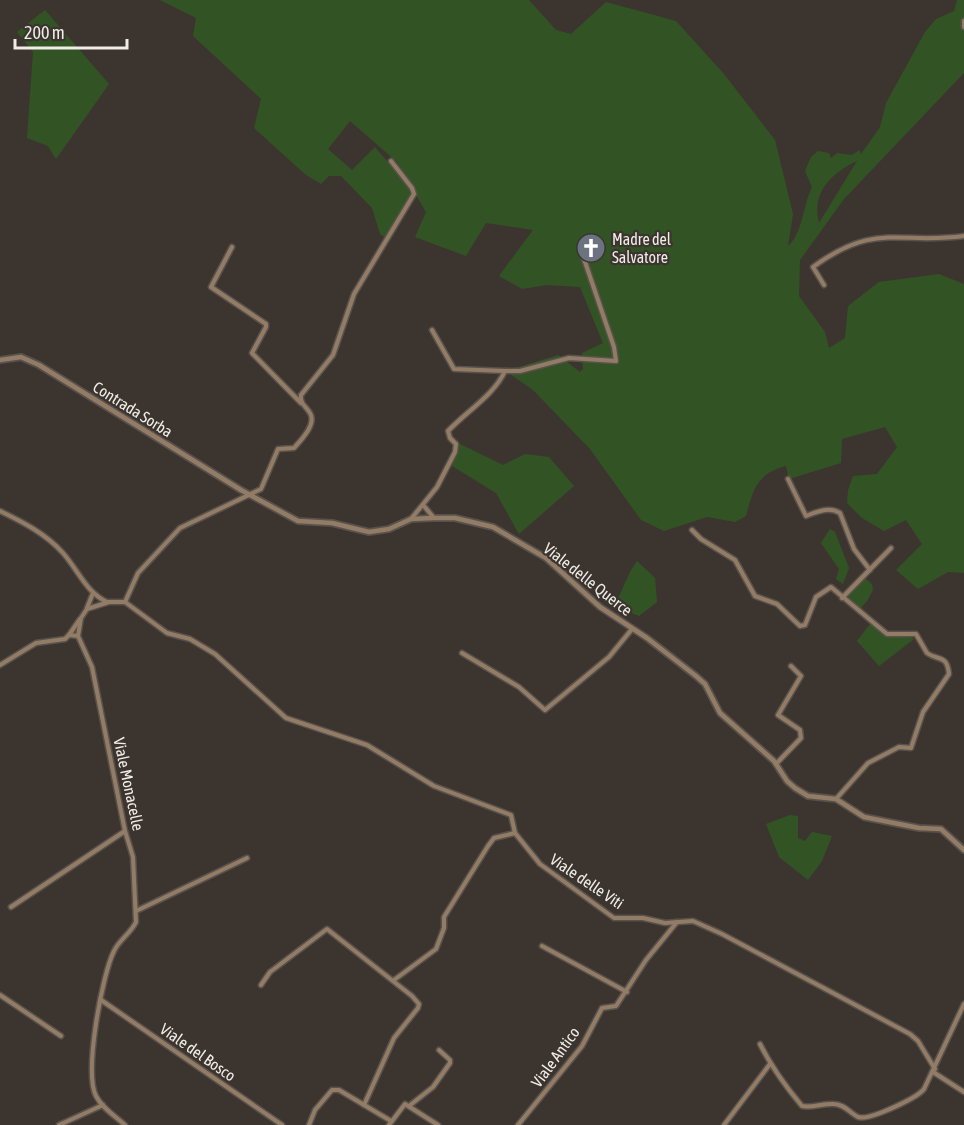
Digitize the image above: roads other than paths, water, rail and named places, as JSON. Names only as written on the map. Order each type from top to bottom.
[{"type":"street","points":[[964,21],[964,27]]},
{"type":"street","points":[[302,403],[301,395],[333,355],[354,294],[414,194],[391,160]]},
{"type":"street","points":[[824,285],[813,267],[838,249],[855,242],[880,236],[964,236]]},
{"type":"street","points":[[87,609],[109,602],[124,602],[138,573],[180,528],[261,489],[278,448],[294,448],[310,425],[311,414],[252,353],[266,324],[210,287],[232,247]]},
{"type":"street","points":[[432,330],[454,369],[520,371],[568,358],[615,361],[614,347],[583,256]]},
{"type":"street","name":"Contrada Sorba","points":[[0,360],[21,357],[39,365],[249,495]]},
{"type":"street","points":[[411,519],[424,506],[455,452],[456,444],[450,438],[448,431],[482,398],[493,391],[505,371]]},
{"type":"street","points":[[788,479],[806,516],[815,511],[835,510],[840,513],[854,549],[870,570]]},
{"type":"street","name":"Viale delle Querce","points":[[249,495],[271,504],[298,521],[332,523],[369,532],[389,529],[411,519],[434,518],[455,518],[493,527],[546,558],[600,607],[696,676],[705,684],[720,714],[776,764],[787,781],[808,795],[836,799],[864,817],[919,828],[941,829],[964,850]]},
{"type":"street","points":[[424,506],[434,518]]},
{"type":"street","points":[[0,511],[29,525],[57,547],[93,594],[109,602]]},
{"type":"street","points":[[692,530],[701,539],[735,560],[755,596],[777,604],[800,626],[805,625],[816,597],[831,587],[887,634],[916,634],[929,656],[942,658],[949,675],[923,712],[911,748],[899,747],[868,762],[836,799]]},
{"type":"street","points":[[842,598],[891,548]]},
{"type":"street","points":[[0,665],[36,643],[65,639],[87,609],[93,594]]},
{"type":"street","name":"Viale delle Viti","points":[[124,602],[167,633],[190,639],[215,654],[286,718],[366,744],[434,786],[507,812],[512,818],[515,833],[540,864],[614,918],[693,921],[722,934],[910,1034],[918,1041],[934,1070]]},
{"type":"street","points":[[69,635],[78,636],[81,618]]},
{"type":"street","name":"Viale delle Querce","points":[[462,653],[519,687],[545,710],[609,657],[632,629]]},
{"type":"street","name":"Viale Monacelle","points":[[78,636],[92,667],[125,831],[133,857],[136,911],[135,925],[119,942],[110,959],[101,1000],[90,1076],[96,1096],[103,1105]]},
{"type":"street","points":[[776,764],[801,738],[800,730],[778,715],[801,676],[792,666]]},
{"type":"street","points":[[11,907],[125,831]]},
{"type":"street","points":[[394,980],[436,949],[444,928],[444,917],[494,838],[515,833]]},
{"type":"street","points":[[136,911],[247,858]]},
{"type":"street","name":"Viale Antico","points":[[518,1125],[582,1046],[602,1008],[616,1006],[646,960],[677,922]]},
{"type":"street","points":[[261,986],[270,972],[327,929],[394,980],[419,1004],[386,1053],[364,1105]]},
{"type":"street","points":[[542,946],[627,992]]},
{"type":"street","points":[[0,995],[61,1036]]},
{"type":"street","name":"Viale del Bosco","points":[[101,1000],[282,1125]]},
{"type":"street","points":[[760,1044],[770,1064],[781,1074],[802,1106],[838,1104],[859,1117],[866,1118],[918,1098],[940,1059],[964,1004]]},
{"type":"street","points":[[409,1106],[433,1087],[450,1063],[439,1050]]},
{"type":"street","points":[[724,1125],[770,1064]]},
{"type":"street","points":[[934,1070],[943,1079],[964,1092]]},
{"type":"street","points":[[309,1125],[315,1110],[332,1090],[339,1090],[390,1123],[403,1105],[409,1106],[438,1125]]},
{"type":"street","points":[[59,1125],[103,1105],[125,1125]]},
{"type":"place","name":"Madre del Salvatore","points":[[591,248]]}]
